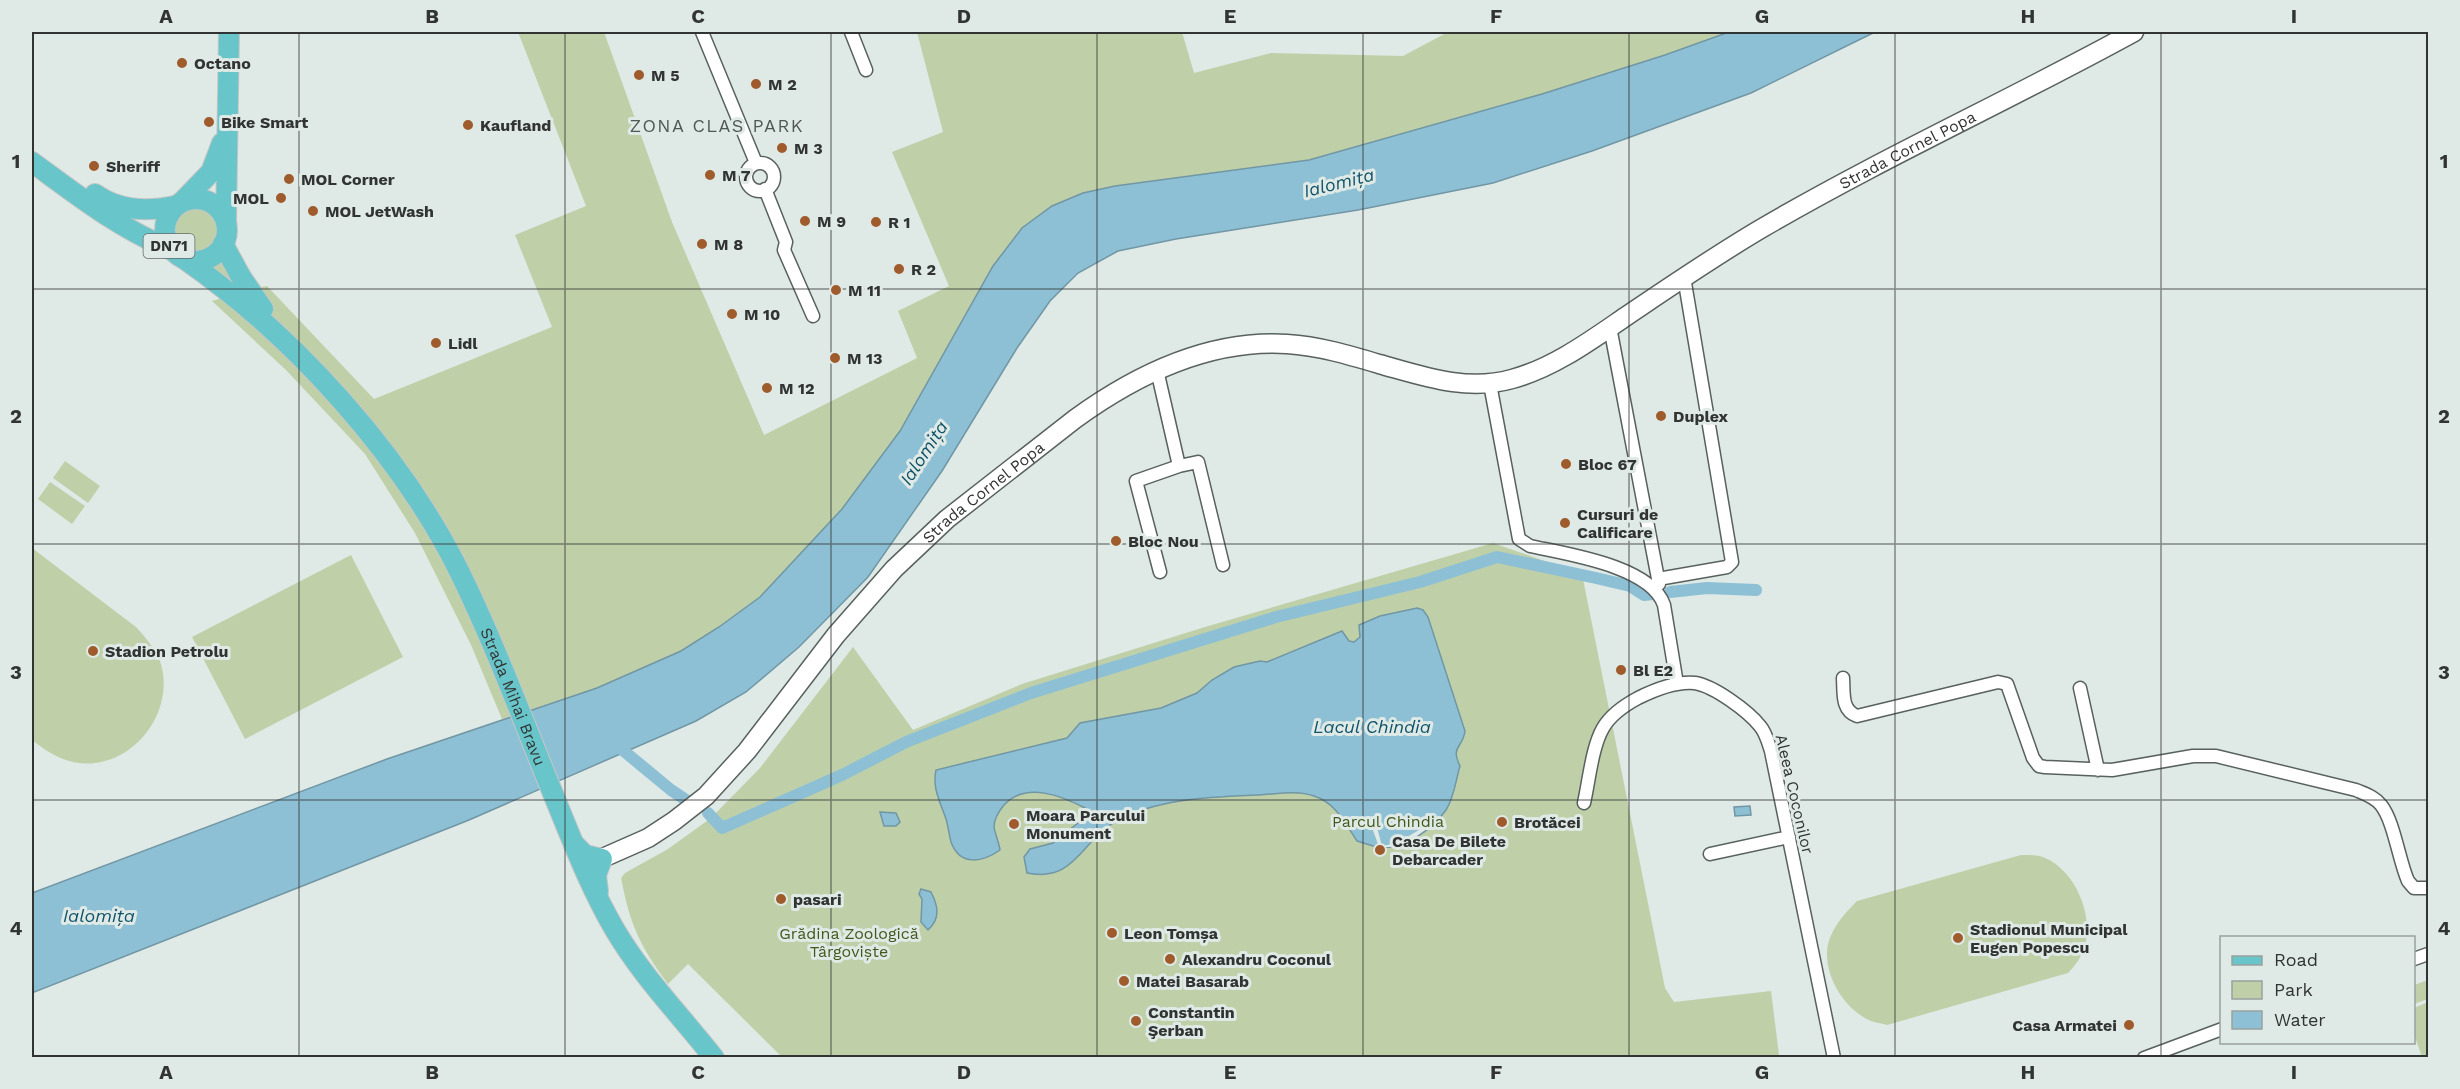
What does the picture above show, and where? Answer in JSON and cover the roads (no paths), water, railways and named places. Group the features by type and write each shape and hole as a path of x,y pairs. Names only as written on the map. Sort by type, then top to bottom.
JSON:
{"main road":[{"path":"223,244 227,231 226,129 229,32"},
{"name":"Strada Cornel Popa","path":"584,867 661,830 695,806 723,779 836,635 920,543 947,519 1075,419 1119,389 1188,358 1255,344 1289,344 1331,351 1453,383 1490,384 1514,379 1565,356 1684,277 1796,209 2134,32"},
{"path":"179,204 211,172 220,152 226,129"},
{"name":"DN71","path":"32,149 96,195 114,205 152,209 179,204 191,199 209,201 216,206 226,222"},
{"name":"Strada Mihai Bravu","path":"32,162 86,202 140,235 178,254 237,298 291,347"},
{"name":"DN71","path":"179,204 165,223 167,242 178,254 192,261 210,257 223,244"},
{"name":"Strada Mihai Bravu","path":"223,244 249,290 291,347 361,425 412,493 461,575 499,661 573,843 602,905 633,956 714,1058"},
{"path":"573,843 585,855 602,859 596,875 602,905"}],"street":[{"path":"702,32 756,163"},
{"path":"851,32 866,70"},
{"path":"756,163 765,164 772,170 774,180 765,189 753,189 747,182 748,169 756,163"},
{"path":"765,189 786,242 784,250 813,316"},
{"path":"1658,579 1727,567 1732,562 1684,277"},
{"path":"1610,327 1677,684"},
{"path":"1157,370 1179,466"},
{"path":"1490,384 1519,539 1530,546 1619,569 1639,578 1662,597"},
{"path":"1160,572 1136,481 1198,462 1222,565"},
{"path":"1843,678 1845,705 1850,714 1857,716 1998,682 2007,684 2035,762 2045,767 2098,770 2193,756 2216,756 2356,790 2371,796 2381,804 2387,815 2408,881 2414,888 2428,888"},
{"name":"Aleea Coconilor","path":"1584,803 1598,738 1604,727 1627,704 1645,694 1677,684 1696,683 1715,691 1760,726 1771,751 1834,1058"},
{"path":"2080,688 2098,770"},
{"path":"1710,854 1789,837"},
{"path":"2146,1057 2220,1030"}],"water":[{"name":"Ialomița","path":"1729,32 1875,32 1751,93 1592,151 1493,183 1358,210 1176,239 1118,251 1078,273 1050,301 1017,348 942,471 868,577 799,647 746,692 696,721 469,820 32,993 32,893 387,759 597,688 681,651 760,597 842,509 900,431 993,266 1022,228 1052,206 1083,193 1115,186 1309,160 1542,94"},
{"name":"Lacul Chindia","path":"1417,608 1423,610 1428,617 1465,731 1456,754 1460,766 1449,805 1433,824 1417,837 1388,847 1376,847 1357,841 1328,803 1307,794 1204,798 1167,803 1133,813 1104,829 1067,866 1056,872 1027,873 1024,857 1030,849 1053,843 1089,814 1087,809 1067,800 1033,792 1013,798 999,812 994,827 1000,850 986,857 972,860 966,859 955,850 937,794 936,770 1067,738 1080,723 1161,708 1197,693 1212,680 1234,667 1260,661 1267,662 1342,631 1349,641 1354,642 1360,637 1359,625 1380,616"},
{"path":"1750,806 1751,815 1735,816 1734,807"},
{"path":"880,812 896,813 900,822 896,826 884,826"},
{"path":"921,889 931,892 937,907 937,916 928,930 921,922 922,899 919,894"}],"waterway":[{"path":"708,813 722,828 842,775 906,742 1031,693 1276,617 1420,582 1497,557 1630,586 1644,595 1652,594"},
{"path":"1670,592 1707,588 1756,590"},
{"path":"613,742 689,802"}],"place":[{"name":"Octano","path":"182,63"},
{"name":"M 5","path":"639,75"},
{"name":"M 2","path":"756,84"},
{"name":"Bike Smart","path":"209,122"},
{"name":"Kaufland","path":"468,125"},
{"name":"M 3","path":"782,148"},
{"name":"Sheriff","path":"94,166"},
{"name":"M 7","path":"710,175"},
{"name":"MOL Corner","path":"289,179"},
{"name":"MOL","path":"281,198"},
{"name":"MOL JetWash","path":"313,211"},
{"name":"M 9","path":"805,221"},
{"name":"R 1","path":"876,222"},
{"name":"M 8","path":"702,244"},
{"name":"R 2","path":"899,269"},
{"name":"M 11","path":"836,290"},
{"name":"M 10","path":"732,314"},
{"name":"Lidl","path":"436,343"},
{"name":"M 13","path":"835,358"},
{"name":"M 12","path":"767,388"},
{"name":"Duplex","path":"1661,416"},
{"name":"Bloc 67","path":"1566,464"},
{"name":"Cursuri de Calificare","path":"1565,523"},
{"name":"Bloc Nou","path":"1116,541"},
{"name":"Stadion Petrolu","path":"93,651"},
{"name":"Bl E2","path":"1621,670"},
{"name":"Brotăcei","path":"1502,822"},
{"name":"Moara Parcului Monument","path":"1014,824"},
{"name":"Casa De Bilete Debarcader","path":"1380,850"},
{"name":"pasari","path":"781,899"},
{"name":"Leon Tomșa","path":"1112,933"},
{"name":"Stadionul Municipal Eugen Popescu","path":"1958,938"},
{"name":"Alexandru Coconul","path":"1170,959"},
{"name":"Matei Basarab","path":"1124,981"},
{"name":"Constantin Şerban","path":"1136,1021"},
{"name":"Casa Armatei","path":"2129,1025"}],"district":[{"name":"ZONA CLAS PARK","path":"717,126"}],"park label":[{"name":"Parcul Chindia","path":"1388,821"},
{"name":"Grădina Zoologică Târgoviște","path":"849,942"}]}
